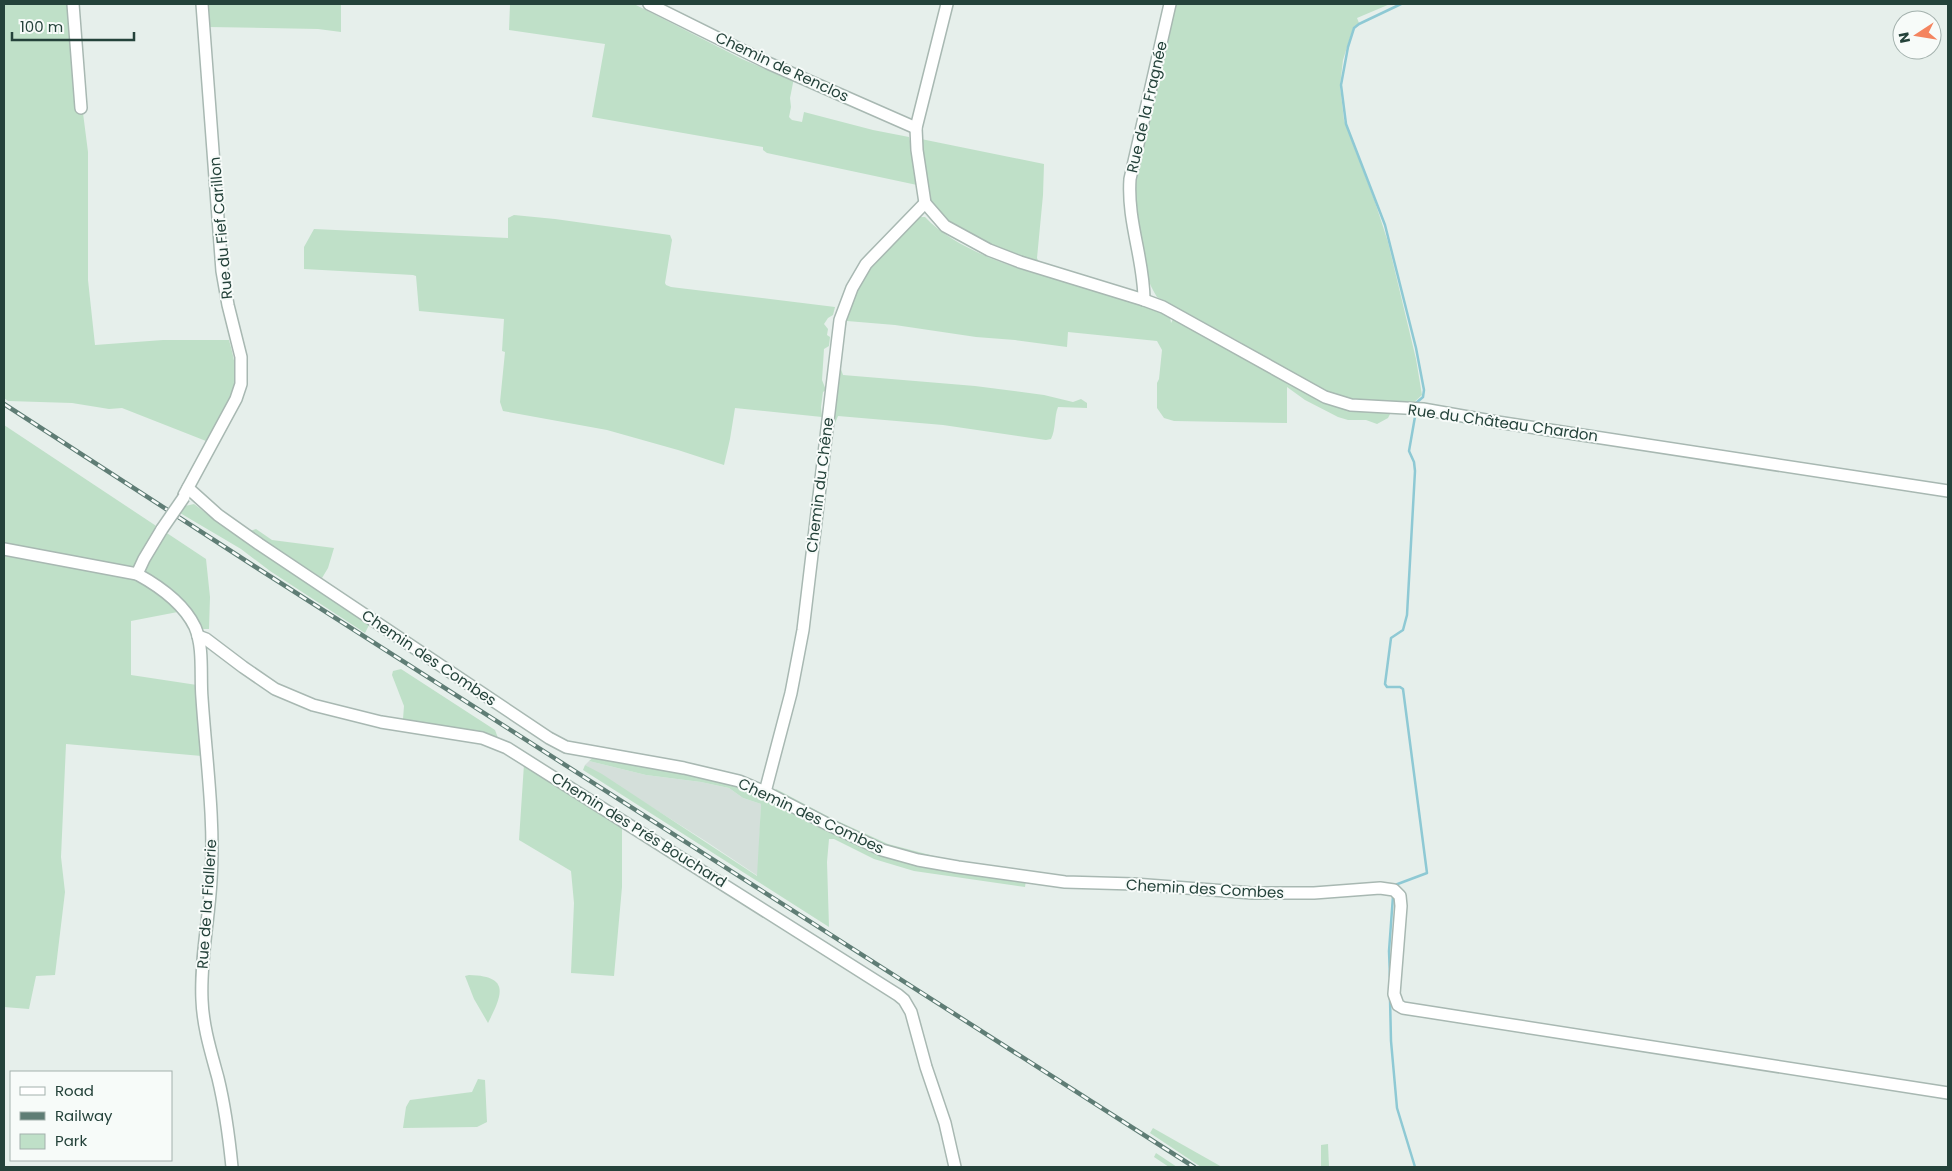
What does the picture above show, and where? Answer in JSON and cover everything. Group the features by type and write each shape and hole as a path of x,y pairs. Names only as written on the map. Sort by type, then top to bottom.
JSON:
{"street":[{"path":"73,4 81,108"},
{"name":"Rue du Fief Carillon","path":"138,574 144,559 186,493 236,399 242,376 239,347 228,305 222,271 202,4"},
{"name":"Chemin de Renclos","path":"649,4 768,63 916,128"},
{"path":"925,203 917,150 916,128 947,4"},
{"name":"Rue de la Fragnée","path":"1144,300 1143,282 1132,225 1130,179 1170,4"},
{"name":"Rue du Château Chardon","path":"925,203 945,226 989,250 1020,262 1144,300 1174,313 1336,402 1360,407 1415,408 1948,491"},
{"name":"Chemin du Chêne","path":"766,792 787,709 800,645 840,320 852,288 866,264 925,203"},
{"name":"Chemin des Combes","path":"186,493 259,544 558,743 576,749 712,774 739,781 766,792 882,850 918,860 966,869 1065,882 1134,884 1252,893 1394,890 1401,899 1394,994 1398,1005 1403,1008 1948,1093"},
{"path":"4,549 138,574"},
{"name":"Rue de la Fiallerie","path":"138,574 166,593 185,612 198,636 212,847 202,999 206,1031 223,1101 232,1167"},
{"name":"Chemin des Prés Bouchard","path":"198,636 206,639 275,689 313,705 381,722 482,738 507,748 898,994 911,1012 926,1067 945,1123 955,1167"}],"shaded area":[{"path":"589,761 646,775 701,782 729,788 743,798 761,804 758,876 585,765"}],"green space":[{"path":"4,4 70,4 79,109 83,113 88,152 88,280 95,345 163,340 229,340 236,374 233,392 206,441 122,408 109,409 72,403 8,401 4,398"},
{"path":"208,4 341,4 341,32 318,29 209,27"},
{"path":"510,4 634,4 742,59 788,79 789,77 794,78 789,117 792,120 802,122 804,112 873,130 909,137 917,185 767,153 763,150 763,147 592,117 605,44 509,30"},
{"path":"1176,4 1390,4 1357,18 1359,23 1353,28 1343,60 1340,86 1344,120 1388,242 1416,359 1422,395 1410,406 1333,397 1242,347 1242,343 1157,297 1150,284 1141,256 1133,181 1136,178 1136,169"},
{"path":"921,139 1044,164 1037,258 1040,265 980,242 952,225 940,214 932,203 927,190"},
{"path":"514,215 670,235 672,240 665,283 671,287 835,307 833,315 824,324 828,329 827,335 830,337 829,346 824,349 822,380 826,390 823,392 822,417 735,408 724,465 607,430 503,411 500,402 505,352 502,351 504,319 419,311 416,276 413,275 304,269 304,247 314,229 508,238 508,218"},
{"path":"915,217 925,217 939,230 956,241 994,260 1035,274 1075,283 1150,307 1170,316 1171,323 1174,317 1299,387 1392,410 1388,418 1377,424 1366,420 1348,420 1305,400 1287,387 1287,423 1174,421 1164,418 1157,408 1157,383 1162,350 1157,341 1068,332 1067,347 976,337 895,325 847,321 841,352 840,366 843,375 975,386 1044,395 1073,402 1081,399 1087,403 1087,408 1058,407 1053,435 1051,439 1046,440 943,425 838,416 833,428 845,313 866,271"},
{"path":"4,425 206,559 210,597 209,629 202,629 188,610 131,621 131,675 197,685 211,741 213,757 66,744 61,857 65,892 55,975 36,976 29,1009 4,1007"},
{"path":"194,504 223,526 248,540 370,623 365,633 270,571 241,549 180,513 185,506"},
{"path":"256,529 272,540 334,548 328,568 322,578 250,531"},
{"path":"401,669 495,730 498,738 486,733 406,723 403,719 404,706 392,675 393,671"},
{"path":"595,756 732,782 771,799 776,789 831,818 888,844 1026,880 1025,887 914,871 874,859 834,839 829,839 827,862 829,927 583,770 585,765 602,774 757,876 761,804 743,798 729,788 701,782 646,775 589,761"},
{"path":"524,764 622,825 622,887 614,976 571,973 574,903 571,871 519,840"},
{"path":"465,976 492,979 500,989 497,1004 488,1023 474,999"},
{"path":"478,1079 485,1080 487,1122 477,1127 403,1128 406,1107 410,1100 472,1092"},
{"path":"1153,1128 1222,1167 1201,1167 1150,1133"},
{"path":"1328,1144 1329,1167 1321,1167 1321,1145"},
{"path":"1156,1153 1177,1167 1169,1167 1154,1157"}],"waterway":[{"path":"1401,4 1354,28 1348,47 1341,85 1346,124 1385,225 1416,348 1424,390 1423,397 1416,403 1416,406"},
{"path":"1395,885 1427,873 1403,689 1400,687 1387,687 1385,684 1391,638 1403,630 1407,615 1415,471 1414,462 1409,451 1416,411"},
{"path":"1390,977 1389,951 1393,896"},
{"path":"1390,998 1391,1041 1397,1108 1415,1167"}],"railway":[{"path":"4,404 1194,1167"}]}
